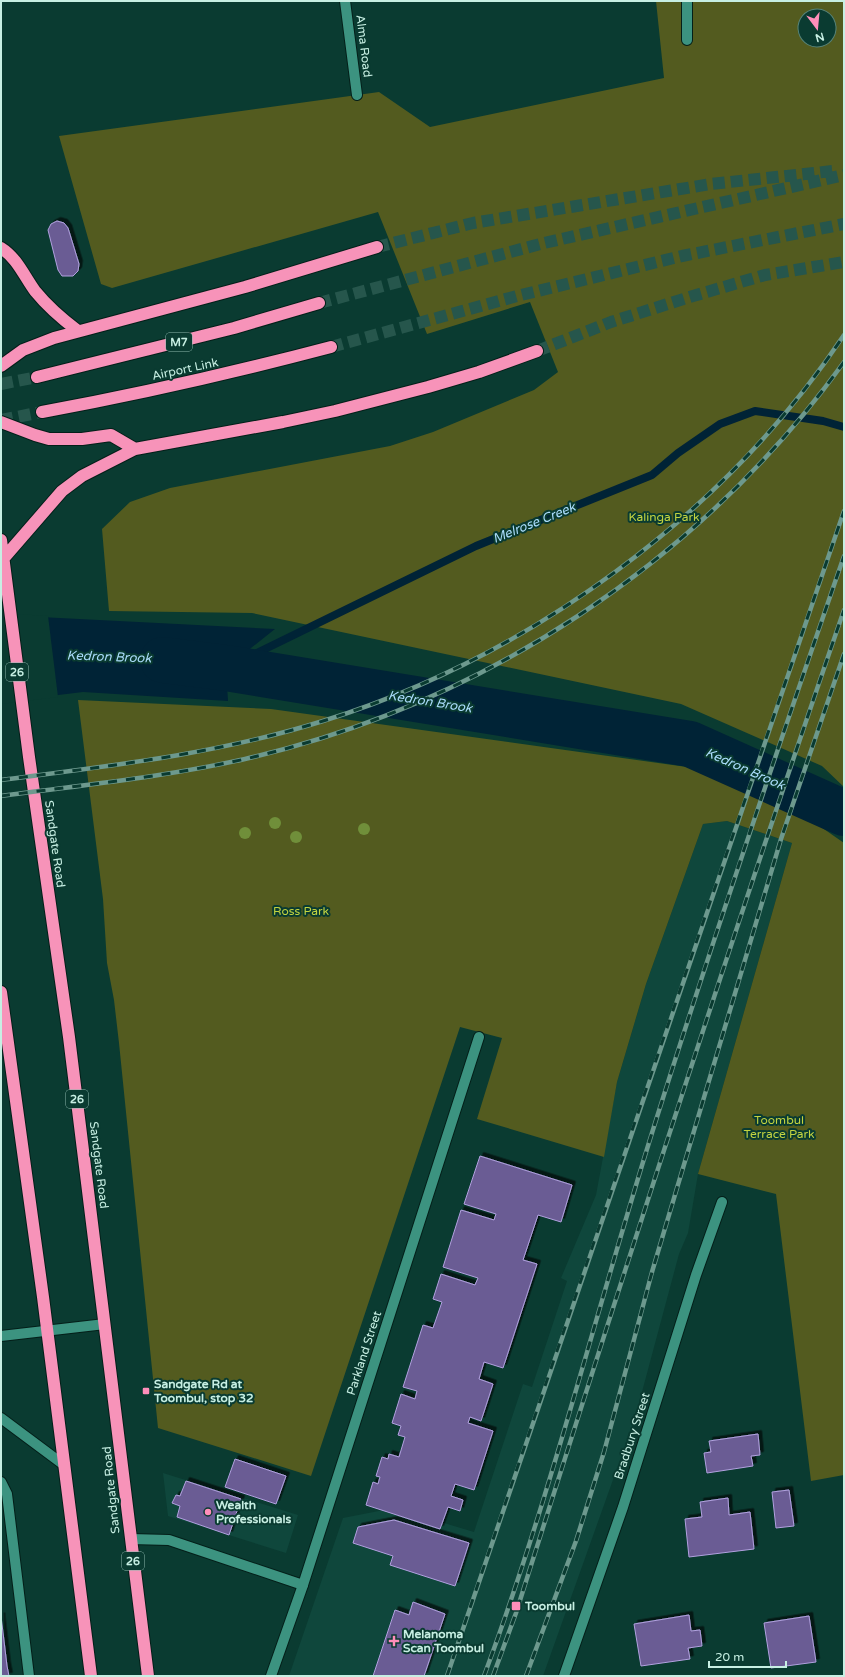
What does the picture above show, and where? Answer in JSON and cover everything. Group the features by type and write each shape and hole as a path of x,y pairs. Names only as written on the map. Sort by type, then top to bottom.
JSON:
{"highway":[{"path":"1,366 23,350 54,338 245,287 377,247"},
{"path":"1,248 10,253 49,308 78,331"},
{"name":"M7","path":"38,377 234,328 319,303"},
{"name":"Airport Link","path":"42,412 126,396 240,371 331,347"},
{"path":"3,559 62,491 82,476 135,449 335,411 442,382 537,351"},
{"path":"1,422 48,439 82,439 111,435 135,449"},
{"name":"Sandgate Road","path":"1,540 29,757 69,1037 148,1676"},
{"path":"1,992 47,1329 91,1676"}],"street":[{"name":"Alma Road","path":"345,1 357,95"},
{"path":"686,40 688,1"},
{"name":"Parkland Street","path":"271,1676 303,1585 479,1037"},
{"name":"Bradbury Street","path":"564,1676 623,1507 696,1275 722,1202"},
{"path":"1,1336 47,1329 105,1324"},
{"path":"1,1418 64,1465"},
{"path":"1,1482 7,1494 29,1676"},
{"path":"130,1539 169,1540 303,1585"}],"shaded area":[{"path":"727,821 792,843 698,1174 688,1233 679,1254 635,1418 543,1676 289,1676 343,1518 394,1508 474,1532 523,1384 532,1387 567,1281 561,1278 596,1195 617,1082 646,984 703,824"},
{"path":"163,1473 298,1515 286,1553 168,1516"}],"green space":[{"name":"Kalinga Park","path":"656,1 844,1 844,787 822,766 681,704 252,613 109,611 102,529 130,502 170,488 390,446 433,432 534,390 558,372 530,302 427,334 378,212 112,288 101,284 59,136 379,92 430,127 664,78"},
{"name":"Ross Park","path":"78,700 271,709 687,767 811,820 844,843 844,1475 811,1481 776,1194 698,1174 792,843 727,821 703,824 646,984 617,1082 604,1157 477,1119 502,1038 460,1027 311,1476 158,1428 119,1043 114,1000 107,963 103,899"}],"water":[{"path":"1,615 275,629 226,668 228,701 83,692 1,702"}],"pier":[{"path":"1,613 48,616 58,697 1,704"}],"building":[{"path":"57,221 64,223 68,228 79,264 78,271 73,276 62,276 58,270 48,230 51,224"},
{"path":"480,1156 572,1185 561,1222 538,1215 523,1260 537,1264 503,1368 484,1362 479,1379 493,1384 481,1421 470,1417 468,1423 493,1431 474,1490 455,1484 451,1496 463,1500 460,1511 448,1507 440,1529 366,1505 373,1482 378,1484 380,1477 376,1476 382,1457 388,1459 389,1454 399,1457 405,1437 398,1435 401,1426 392,1423 401,1394 415,1399 417,1391 403,1387 423,1325 433,1328 442,1302 433,1299 441,1274 475,1285 478,1278 443,1267 461,1210 494,1220 496,1214 464,1204"},
{"path":"758,1434 760,1455 751,1456 753,1466 707,1473 704,1453 711,1452 709,1441"},
{"path":"235,1459 286,1476 276,1504 225,1487"},
{"name":"Wealth Professionals","path":"186,1481 241,1499 229,1535 177,1517 180,1506 172,1503 176,1495 180,1496"},
{"path":"789,1490 794,1526 776,1528 772,1492"},
{"path":"728,1498 729,1515 750,1512 754,1549 689,1557 685,1519 702,1517 700,1502"},
{"path":"394,1520 469,1543 455,1586 390,1565 393,1556 353,1543 358,1527"},
{"path":"413,1602 445,1614 424,1676 373,1676 395,1610 409,1615"},
{"path":"689,1615 691,1631 700,1630 702,1646 688,1648 690,1659 641,1666 634,1624"},
{"path":"1,1616 7,1666 9,1676 1,1676"},
{"path":"809,1616 816,1662 771,1668 764,1623"}],"waterway":[{"name":"Melrose Creek","path":"226,668 476,546 652,475 678,453 720,424 755,411 823,421 844,427"},
{"name":"Kedron Brook","path":"163,660 226,668 690,744 844,813"}],"tunnel":[{"path":"377,247 473,223 711,184 833,171"},
{"path":"319,303 544,243 844,175"},
{"path":"331,347 517,296 682,256 844,224"},
{"path":"537,351 611,322 765,275 844,262"},
{"path":"1,384 37,377"},
{"path":"1,420 42,412"}],"railway":[{"path":"1,780 163,758 244,742 323,721 400,693 474,659 547,618 616,572 681,519 741,462 796,401 844,335"},
{"path":"1,796 154,776 245,759 333,734 419,702 502,662 580,614 654,561 723,500 787,434 844,362"},
{"path":"447,1676 844,511"},
{"path":"484,1676 509,1607 553,1468 635,1187 679,1047 844,556"},
{"path":"493,1676 516,1613 636,1236 718,985 844,610"},
{"path":"526,1676 576,1541 604,1452 652,1272 781,839 844,654"}],"place":[{"name":"Sandgate Rd at Toombul, stop 32","path":"146,1391"},
{"name":"Wealth Professionals","path":"208,1512"},
{"name":"Toombul","path":"516,1606"},
{"name":"Melanoma Scan Toombul","path":"394,1641"}],"park label":[{"name":"Toombul Terrace Park","path":"779,1127"}]}
